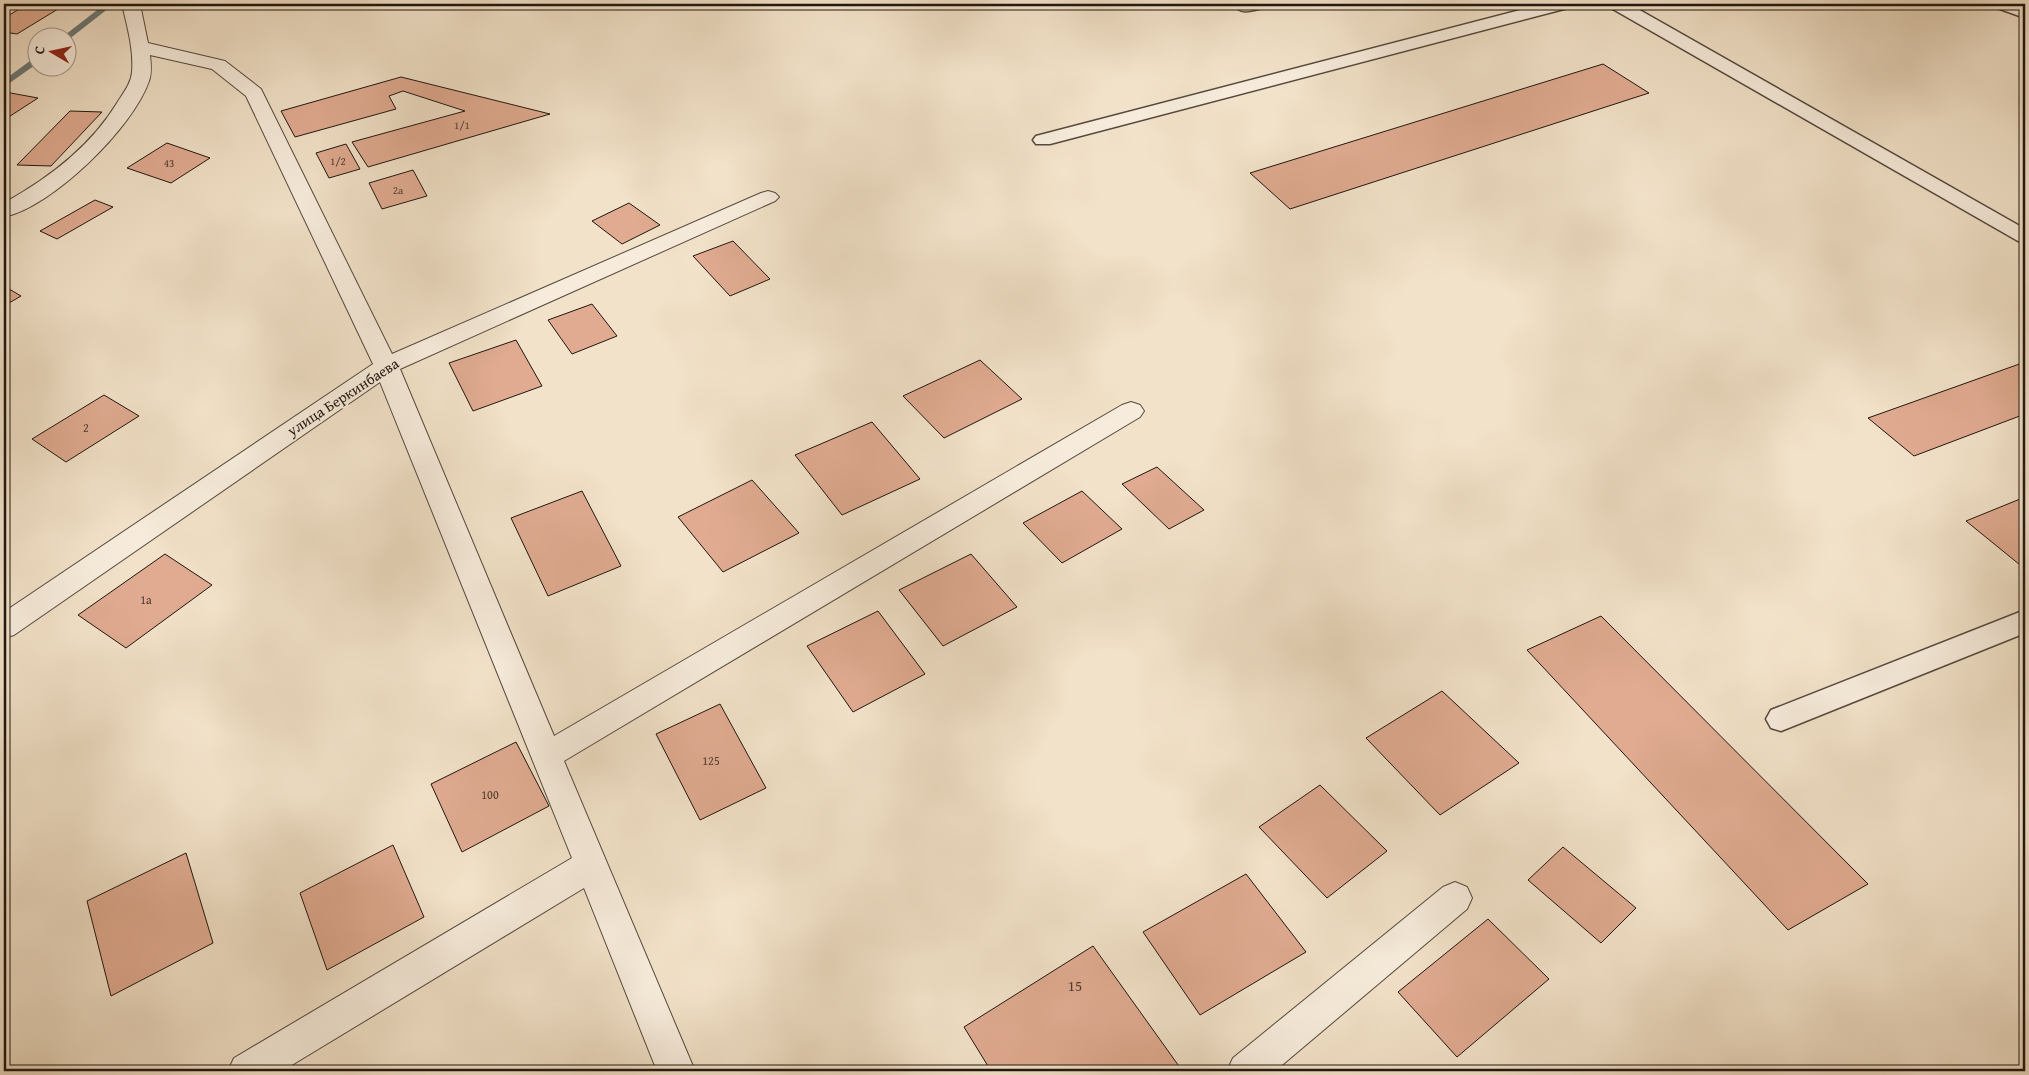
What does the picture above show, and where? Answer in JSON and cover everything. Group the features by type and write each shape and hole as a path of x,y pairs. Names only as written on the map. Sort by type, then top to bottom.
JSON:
{"street":[{"path":"4,211 34,196 76,166 122,113 141,78 140,47 131,4"},
{"path":"140,47 218,65 254,94 386,366 676,1071"},
{"name":"улица Беркинбаева","path":"4,627 386,366 768,196"},
{"path":"546,756 1131,411"},
{"path":"247,1071 591,865"},
{"path":"1246,1071 1455,898"}],"lane":[{"path":"1241,4 1245,7 1256,4"},
{"path":"1043,140 1562,4"},
{"path":"1617,4 2025,236"},
{"path":"2003,4 2025,12"},
{"path":"1782,719 2025,621"}],"building":[{"path":"28,4 58,9 17,34 4,32 4,18"},
{"path":"1603,64 1649,93 1290,209 1250,173"},
{"path":"401,77 550,114 368,167 352,142 465,111 403,91 389,96 396,109 295,137 281,111"},
{"path":"5,92 38,98 4,120"},
{"path":"70,111 102,112 51,166 17,165"},
{"path":"167,143 210,158 171,183 127,168"},
{"path":"346,144 360,169 329,178 316,153"},
{"path":"413,170 427,196 382,209 369,183"},
{"path":"95,200 113,207 57,239 40,231"},
{"path":"629,203 660,225 622,244 592,221"},
{"path":"733,241 770,279 730,296 693,256"},
{"path":"4,286 21,296 4,306"},
{"path":"592,304 617,336 572,354 548,320"},
{"path":"516,340 542,386 473,411 449,363"},
{"path":"980,360 1022,399 944,438 903,396"},
{"path":"2025,362 2025,414 1914,456 1868,418"},
{"path":"104,395 139,416 66,462 32,439"},
{"path":"872,422 920,479 842,515 795,455"},
{"path":"1157,467 1204,510 1169,529 1122,484"},
{"path":"752,480 799,533 723,572 678,517"},
{"path":"582,491 621,566 548,596 511,518"},
{"path":"1082,491 1122,529 1062,563 1023,523"},
{"path":"2025,497 2025,569 1966,521"},
{"path":"165,554 212,585 126,648 78,615"},
{"path":"971,554 1017,607 943,646 899,590"},
{"path":"878,611 925,674 853,712 807,646"},
{"path":"1601,616 1868,884 1788,930 1527,650"},
{"path":"1442,691 1519,763 1440,815 1366,738"},
{"path":"720,704 766,788 700,820 656,734"},
{"path":"516,742 549,806 462,852 431,784"},
{"path":"1320,785 1387,851 1327,898 1259,827"},
{"path":"393,845 424,917 327,970 300,893"},
{"path":"1563,847 1636,908 1601,943 1528,880"},
{"path":"186,853 213,943 111,996 87,901"},
{"path":"1246,874 1306,952 1200,1015 1143,932"},
{"path":"1488,919 1549,979 1457,1057 1398,992"},
{"path":"1093,946 1181,1069 1178,1071 991,1071 964,1027"}],"waterway":[{"path":"78,28 110,4"},
{"path":"4,84 28,66"}]}
